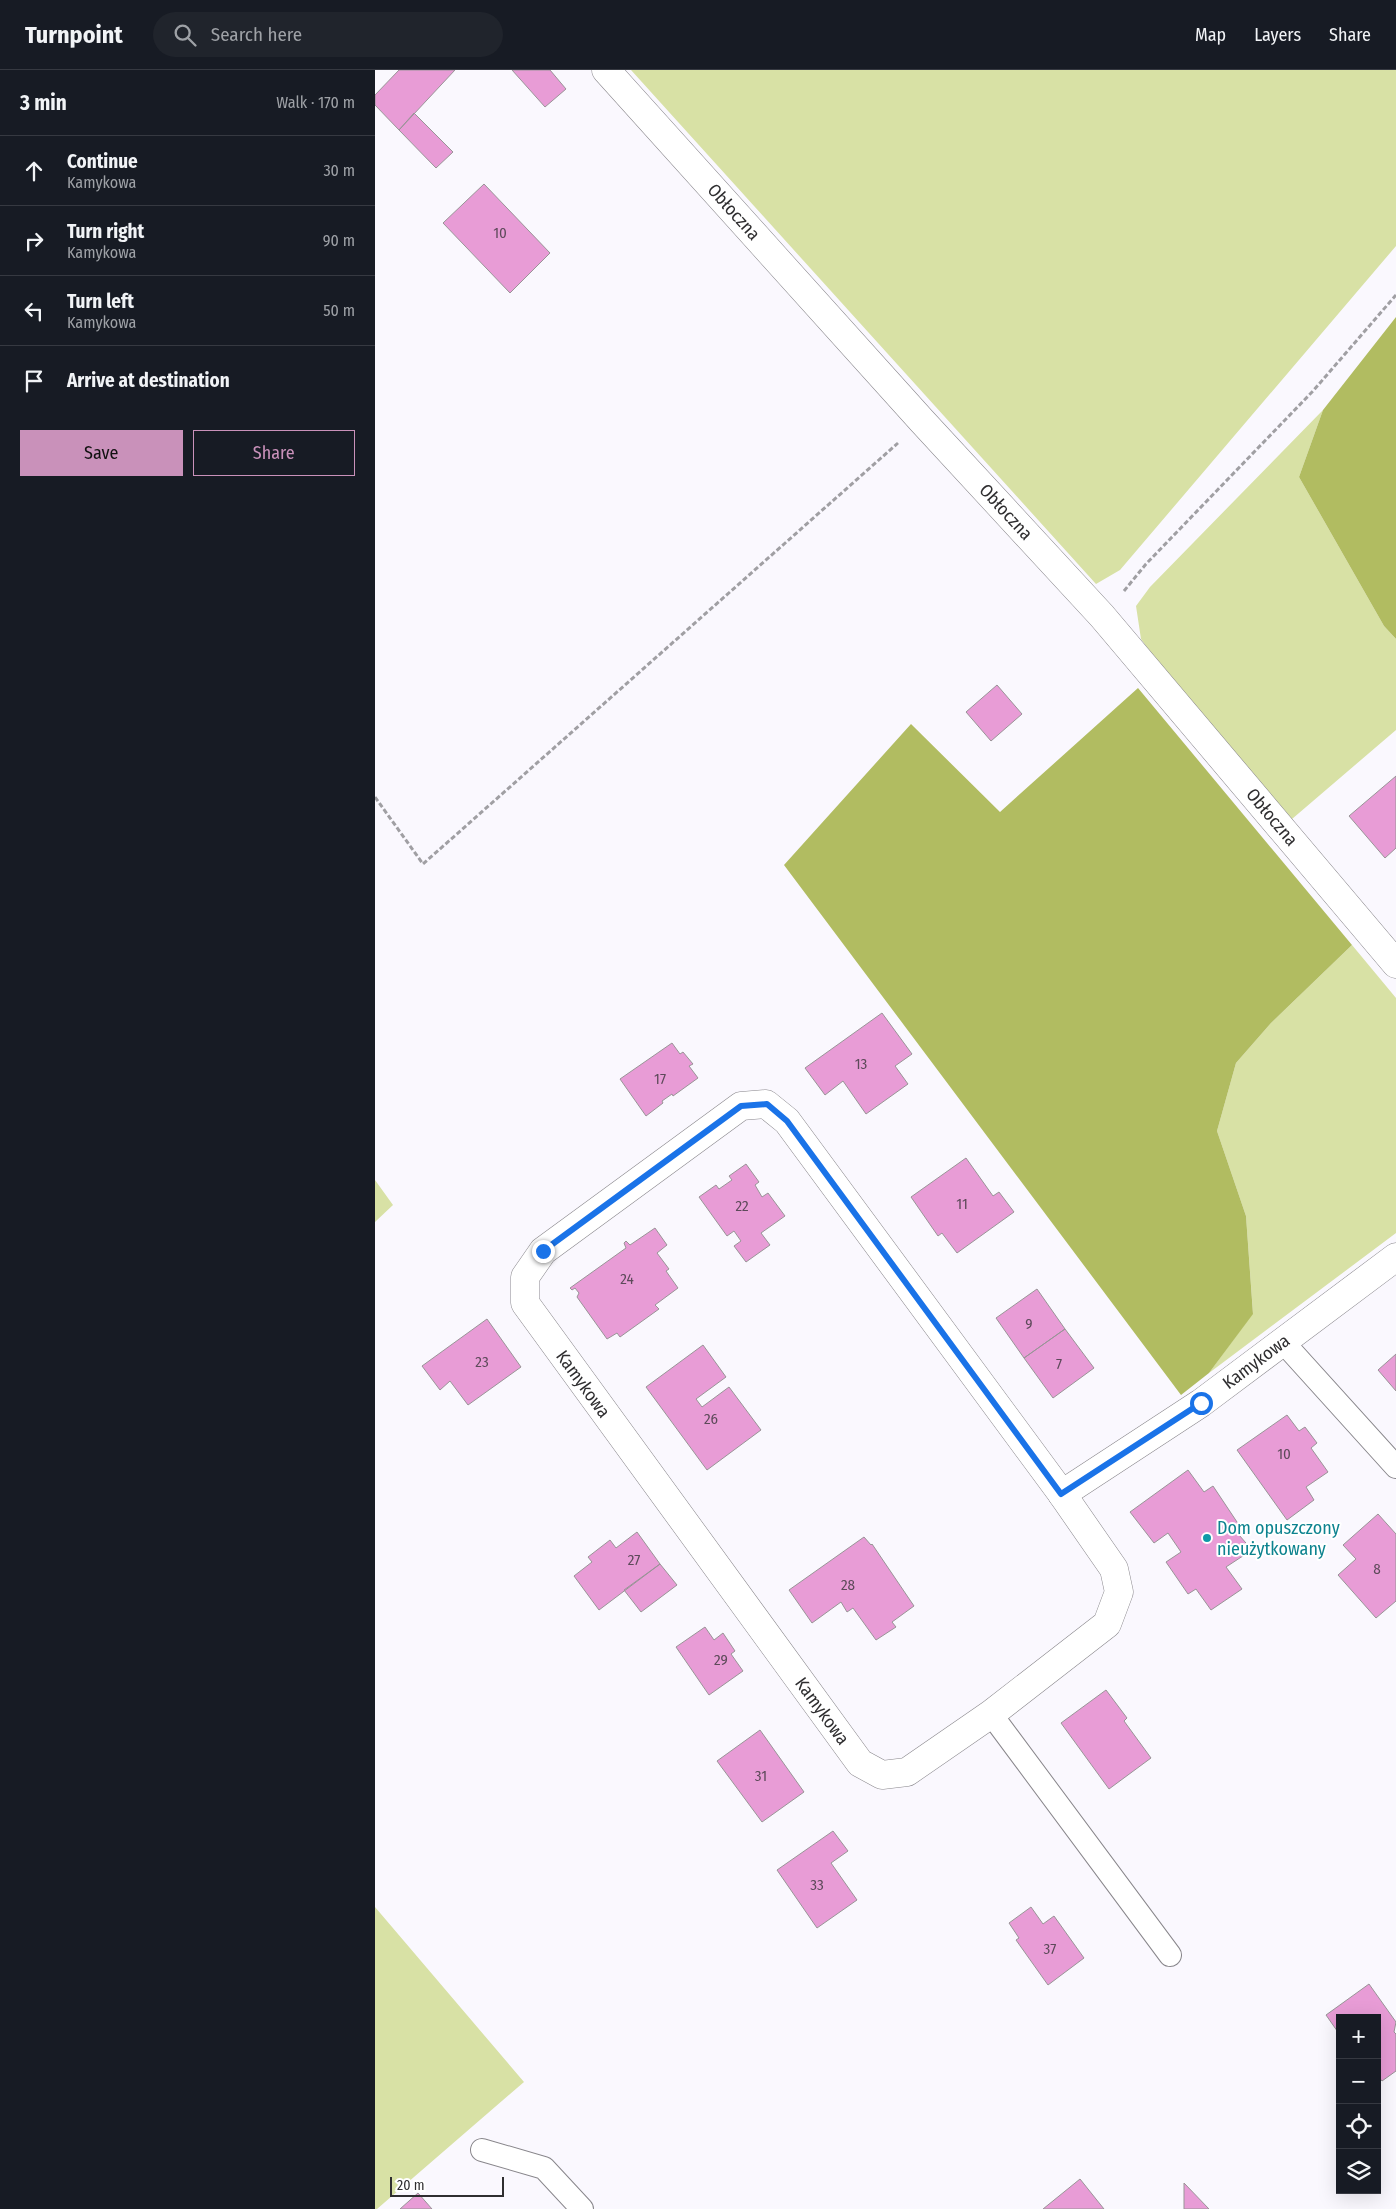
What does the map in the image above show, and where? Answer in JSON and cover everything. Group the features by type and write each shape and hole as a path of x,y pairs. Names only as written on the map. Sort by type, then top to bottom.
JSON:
{"street":[{"name":"Obłoczna","path":"606,70 922,421 1102,616 1396,964"},
{"name":"Kamykowa","path":"767,1104 787,1121 1114,1569 1119,1592 1107,1624 991,1714 907,1772 882,1775 860,1764 525,1304 525,1277 543,1251 741,1106 767,1104"},
{"name":"Kamykowa","path":"1061,1494 1201,1403 1396,1257"}],"lane":[{"path":"1283,1342 1396,1467"},
{"path":"991,1714 1170,1955"},
{"path":"482,2150 544,2168 582,2209"}],"path":[{"path":"1102,616 1146,564 1313,391 1396,295"},
{"path":"375,797 423,864 922,421"}],"green space":[{"path":"631,70 1396,70 1396,246 1120,570 1096,584"},
{"path":"1396,317 1396,639 1384,626 1299,477 1323,410"},
{"path":"1323,410 1299,477 1384,626 1396,639 1396,730 1292,819 1169,678 1141,639 1136,606 1150,587"},
{"path":"1138,688 1352,945 1271,1023 1236,1063 1217,1131 1246,1216 1253,1314 1209,1373 1181,1395 784,865 911,724 1000,812"},
{"path":"1352,945 1396,998 1396,1233 1209,1373 1253,1313 1246,1216 1217,1131 1236,1063 1271,1023"},
{"path":"375,1180 393,1205 375,1222"},
{"path":"375,1907 524,2082 377,2209 375,2209"}],"building":[{"path":"399,70 455,70 399,130 375,105 375,95"},
{"path":"512,70 550,70 566,89 545,107"},
{"path":"414,113 453,152 436,168 399,130"},
{"path":"484,184 550,253 510,293 443,223"},
{"path":"997,685 1022,714 991,741 966,712"},
{"path":"1396,776 1396,848 1385,858 1349,816"},
{"path":"882,1013 912,1054 895,1066 908,1084 866,1114 843,1081 825,1095 805,1068"},
{"path":"672,1043 680,1054 683,1052 693,1064 689,1066 698,1078 673,1096 672,1094 662,1101 663,1103 646,1116 620,1079"},
{"path":"966,1158 993,1196 999,1192 1014,1212 957,1253 942,1233 938,1236 911,1197"},
{"path":"746,1164 759,1182 755,1185 762,1197 768,1193 785,1216 761,1233 770,1245 746,1262 734,1246 741,1241 734,1231 727,1236 699,1197 716,1185 719,1189 732,1180 729,1176"},
{"path":"655,1228 667,1245 657,1253 669,1269 666,1271 678,1288 655,1305 659,1309 620,1337 617,1333 607,1339 577,1297 579,1293 575,1288 572,1290 570,1288 626,1248 624,1243 626,1241 630,1245"},
{"path":"1037,1289 1065,1329 1024,1358 996,1318"},
{"path":"487,1319 521,1367 468,1405 450,1381 440,1390 422,1366"},
{"path":"1065,1329 1094,1368 1053,1398 1024,1358"},
{"path":"703,1345 726,1377 696,1399 702,1407 729,1387 761,1430 707,1470 646,1387"},
{"path":"1396,1354 1396,1391 1378,1370"},
{"path":"1287,1415 1299,1431 1305,1427 1317,1443 1311,1448 1328,1472 1306,1487 1314,1500 1287,1520 1237,1450"},
{"name":"Dom opuszczony nieużytkowany","path":"1188,1470 1204,1492 1213,1486 1239,1525 1233,1528 1252,1550 1226,1567 1242,1589 1211,1610 1196,1589 1188,1594 1166,1562 1181,1552 1168,1533 1154,1543 1130,1512"},
{"path":"1378,1514 1396,1534 1396,1601 1376,1618 1338,1575 1356,1559 1343,1545"},
{"path":"637,1532 660,1564 599,1610 574,1576 592,1562 588,1557 610,1540 616,1548"},
{"path":"864,1537 872,1544 914,1606 892,1622 896,1627 876,1640 853,1608 847,1612 841,1602 812,1623 789,1590"},
{"path":"660,1564 677,1585 641,1612 624,1590"},
{"path":"705,1627 714,1640 723,1633 735,1651 731,1654 743,1671 709,1695 676,1647"},
{"path":"1106,1690 1127,1718 1124,1721 1151,1758 1109,1789 1061,1723"},
{"path":"760,1730 804,1792 762,1822 717,1761"},
{"path":"833,1831 848,1851 831,1863 857,1900 817,1928 777,1870"},
{"path":"1031,1907 1043,1924 1054,1916 1084,1958 1048,1985 1016,1940 1019,1938 1009,1923"},
{"path":"1369,1984 1396,2022 1394,2032 1396,2034 1396,2071 1382,2081 1381,2080 1381,2014 1336,2014 1336,2029 1326,2015"},
{"path":"1080,2179 1104,2209 1043,2209"},
{"path":"1184,2183 1209,2209 1184,2209"},
{"path":"418,2193 432,2209 400,2209"}],"place":[{"name":"Dom opuszczony nieużytkowany","path":"1207,1538"}],"route":[{"path":"543,1251 741,1106 767,1104 787,1121 1061,1494 1201,1403"}]}
